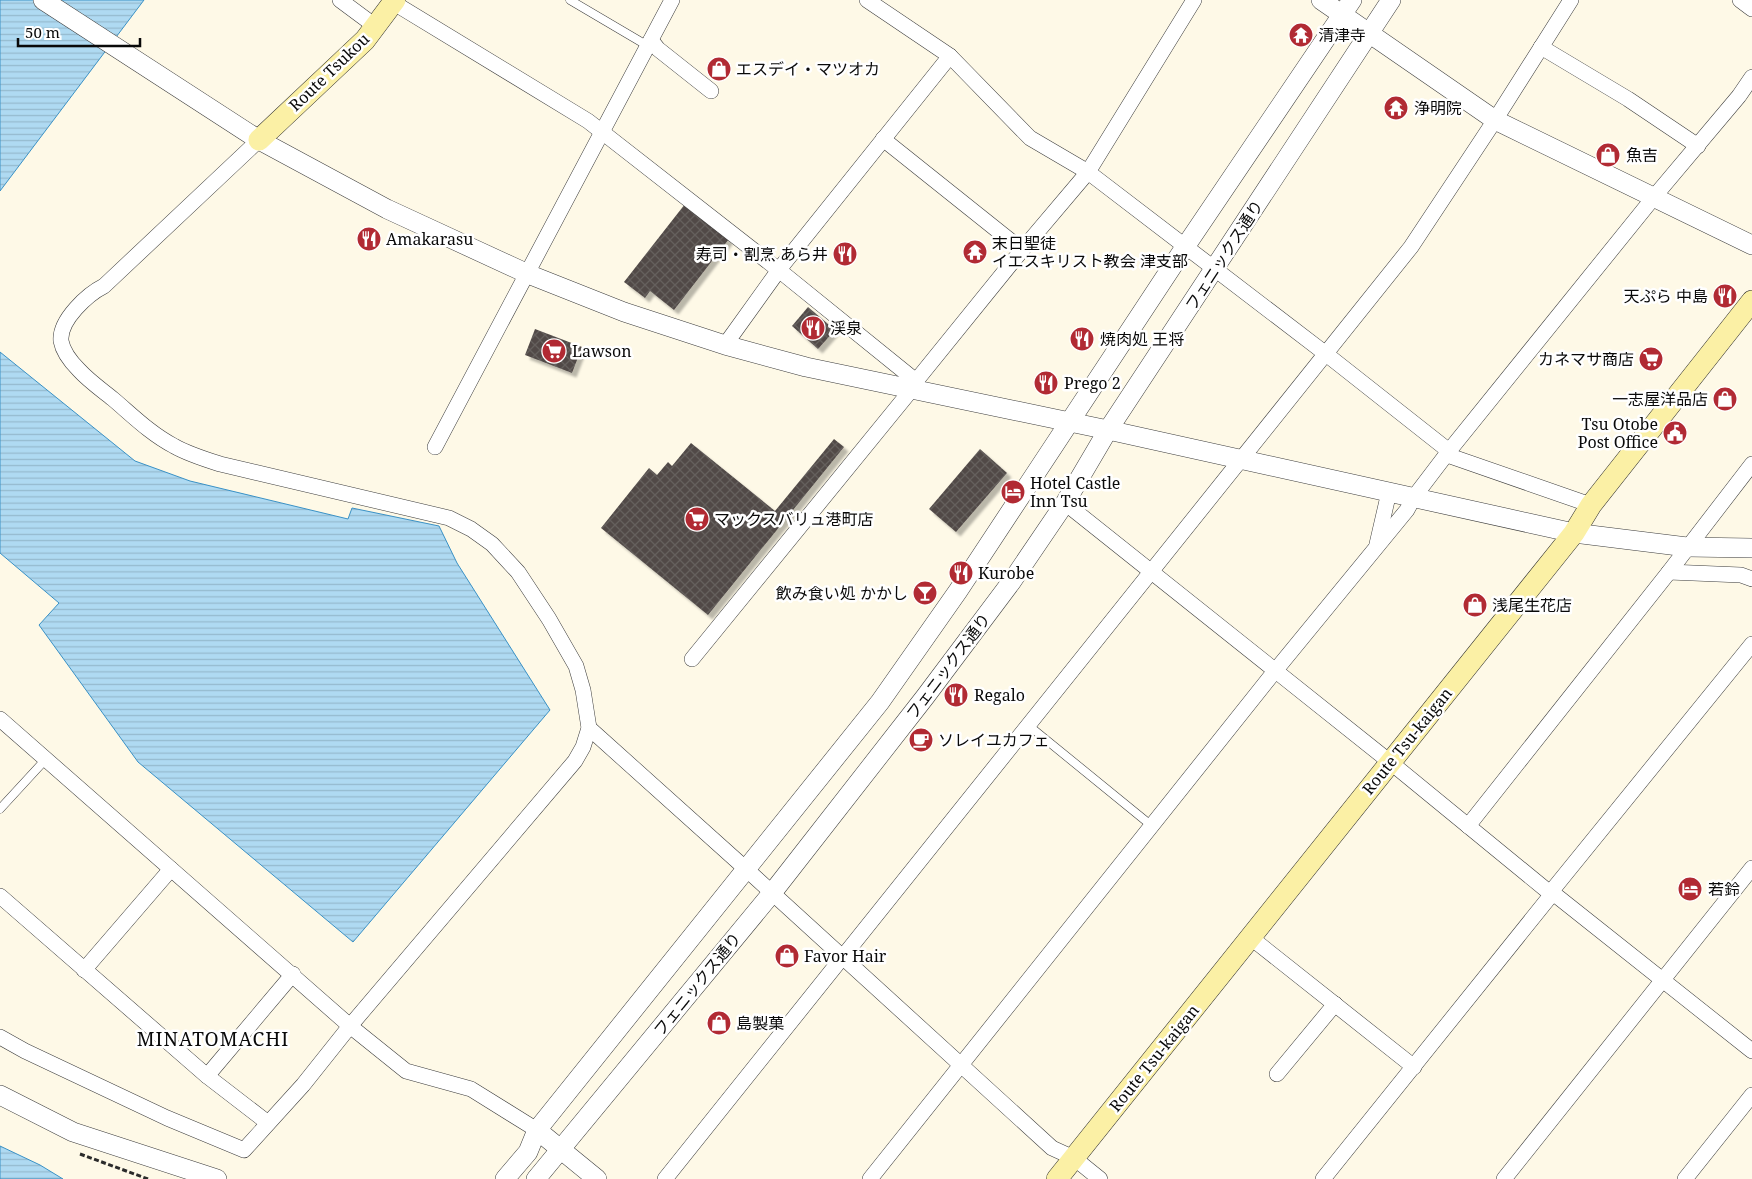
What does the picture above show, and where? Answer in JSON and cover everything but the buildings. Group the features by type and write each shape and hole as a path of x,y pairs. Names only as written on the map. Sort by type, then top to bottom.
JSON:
{"main road":[{"name":"Route Tsukou","path":"259,140 364,40 394,1"},
{"name":"Route Tsu-kaigan","path":"1057,1179 1574,533 1591,504 1752,301"}],"street":[{"path":"43,0 259,140 386,209 528,274 624,312 725,345 806,367 914,385 1069,422 1574,533 1687,547 1752,548"},
{"path":"340,0 375,26"},
{"path":"436,447 672,0"},
{"path":"867,0 950,56 1030,138 1088,172 1326,354 1448,453 1591,504"},
{"path":"692,659 1022,250 1088,172 1194,0"},
{"path":"1321,0 1347,7 1369,33 1495,120 1752,245"},
{"name":"フェニックス通り","path":"536,1179 772,893 937,682 1012,581 1066,503 1108,430 1391,0"},
{"path":"665,1179 1411,247 1571,0"},
{"path":"1740,0 1752,9"},
{"path":"394,1 603,132 780,271 914,385"},
{"name":"フェニックス通り","path":"505,1179 528,1152 537,1130 880,702 958,591 1185,247 1347,7"},
{"path":"650,43 711,91"},
{"path":"1541,47 1628,99 1698,146"},
{"path":"725,345 780,271 781,267 950,56"},
{"path":"870,1179 1275,671 1408,510 1414,497 1448,453 1752,77"},
{"path":"884,139 1022,250"},
{"path":"0,1037 25,1051 167,1118 244,1150 303,1085 350,1026 575,761 589,728 583,690 576,666 549,619 518,572 492,544 471,529 449,518 220,464 174,446 155,434 87,378 67,355 62,343 61,334 74,312 94,291 104,286 259,140"},
{"path":"1468,826 1752,464"},
{"path":"1375,549 1389,492"},
{"path":"1066,503 1390,762 1551,894 1558,897 1752,1051"},
{"path":"1669,572 1741,575 1752,578"},
{"path":"1323,1179 1752,644"},
{"path":"0,719 293,974 350,1026 406,1071 471,1089 537,1130 597,1179"},
{"path":"589,728 961,1063 1052,1148 1074,1158 1100,1179"},
{"path":"1504,1179 1752,868"},
{"path":"84,970 171,869"},
{"path":"0,896 207,1076 268,1123"},
{"path":"1250,937 1414,1067"},
{"path":"207,1076 293,974"},
{"path":"1277,1074 1335,1004"},
{"path":"0,1095 73,1132 217,1179"},
{"path":"1685,1179 1752,1095"}],"lane":[{"path":"575,1 650,43"},
{"path":"1028,725 1152,826"},
{"path":"0,809 46,759"}],"water":[{"path":"0,0 144,0 0,191"},
{"path":"0,352 135,461 190,481 348,519 352,508 439,526 457,563 550,710 353,942 138,762 39,625 59,603 0,553"},
{"path":"0,1146 40,1165 63,1179 0,1179"}],"place":[{"name":"清津寺","path":"1301,35"},
{"name":"エスデイ・マツオカ","path":"719,69"},
{"name":"浄明院","path":"1396,108"},
{"name":"魚吉","path":"1608,155"},
{"name":"Amakarasu","path":"369,239"},
{"name":"末日聖徒 イエスキリスト教会 津支部","path":"975,252"},
{"name":"寿司・割烹 あら井","path":"845,254"},
{"name":"天ぷら 中島","path":"1725,296"},
{"name":"渓泉","path":"813,328"},
{"name":"焼肉処 王将","path":"1082,339"},
{"name":"Lawson","path":"554,351"},
{"name":"カネマサ商店","path":"1651,359"},
{"name":"Prego 2","path":"1046,383"},
{"name":"一志屋洋品店","path":"1725,399"},
{"name":"Tsu Otobe Post Office","path":"1675,433"},
{"name":"Hotel Castle Inn Tsu","path":"1013,492"},
{"name":"マックスバリュ港町店","path":"697,519"},
{"name":"Kurobe","path":"961,573"},
{"name":"飲み食い処 かかし","path":"925,593"},
{"name":"浅尾生花店","path":"1475,605"},
{"name":"Regalo","path":"956,695"},
{"name":"ソレイユカフェ","path":"921,740"},
{"name":"若鈴","path":"1690,889"},
{"name":"Favor Hair","path":"787,956"},
{"name":"島製菓","path":"719,1023"}],"district":[{"name":"MINATOMACHI","path":"213,1039"}]}
